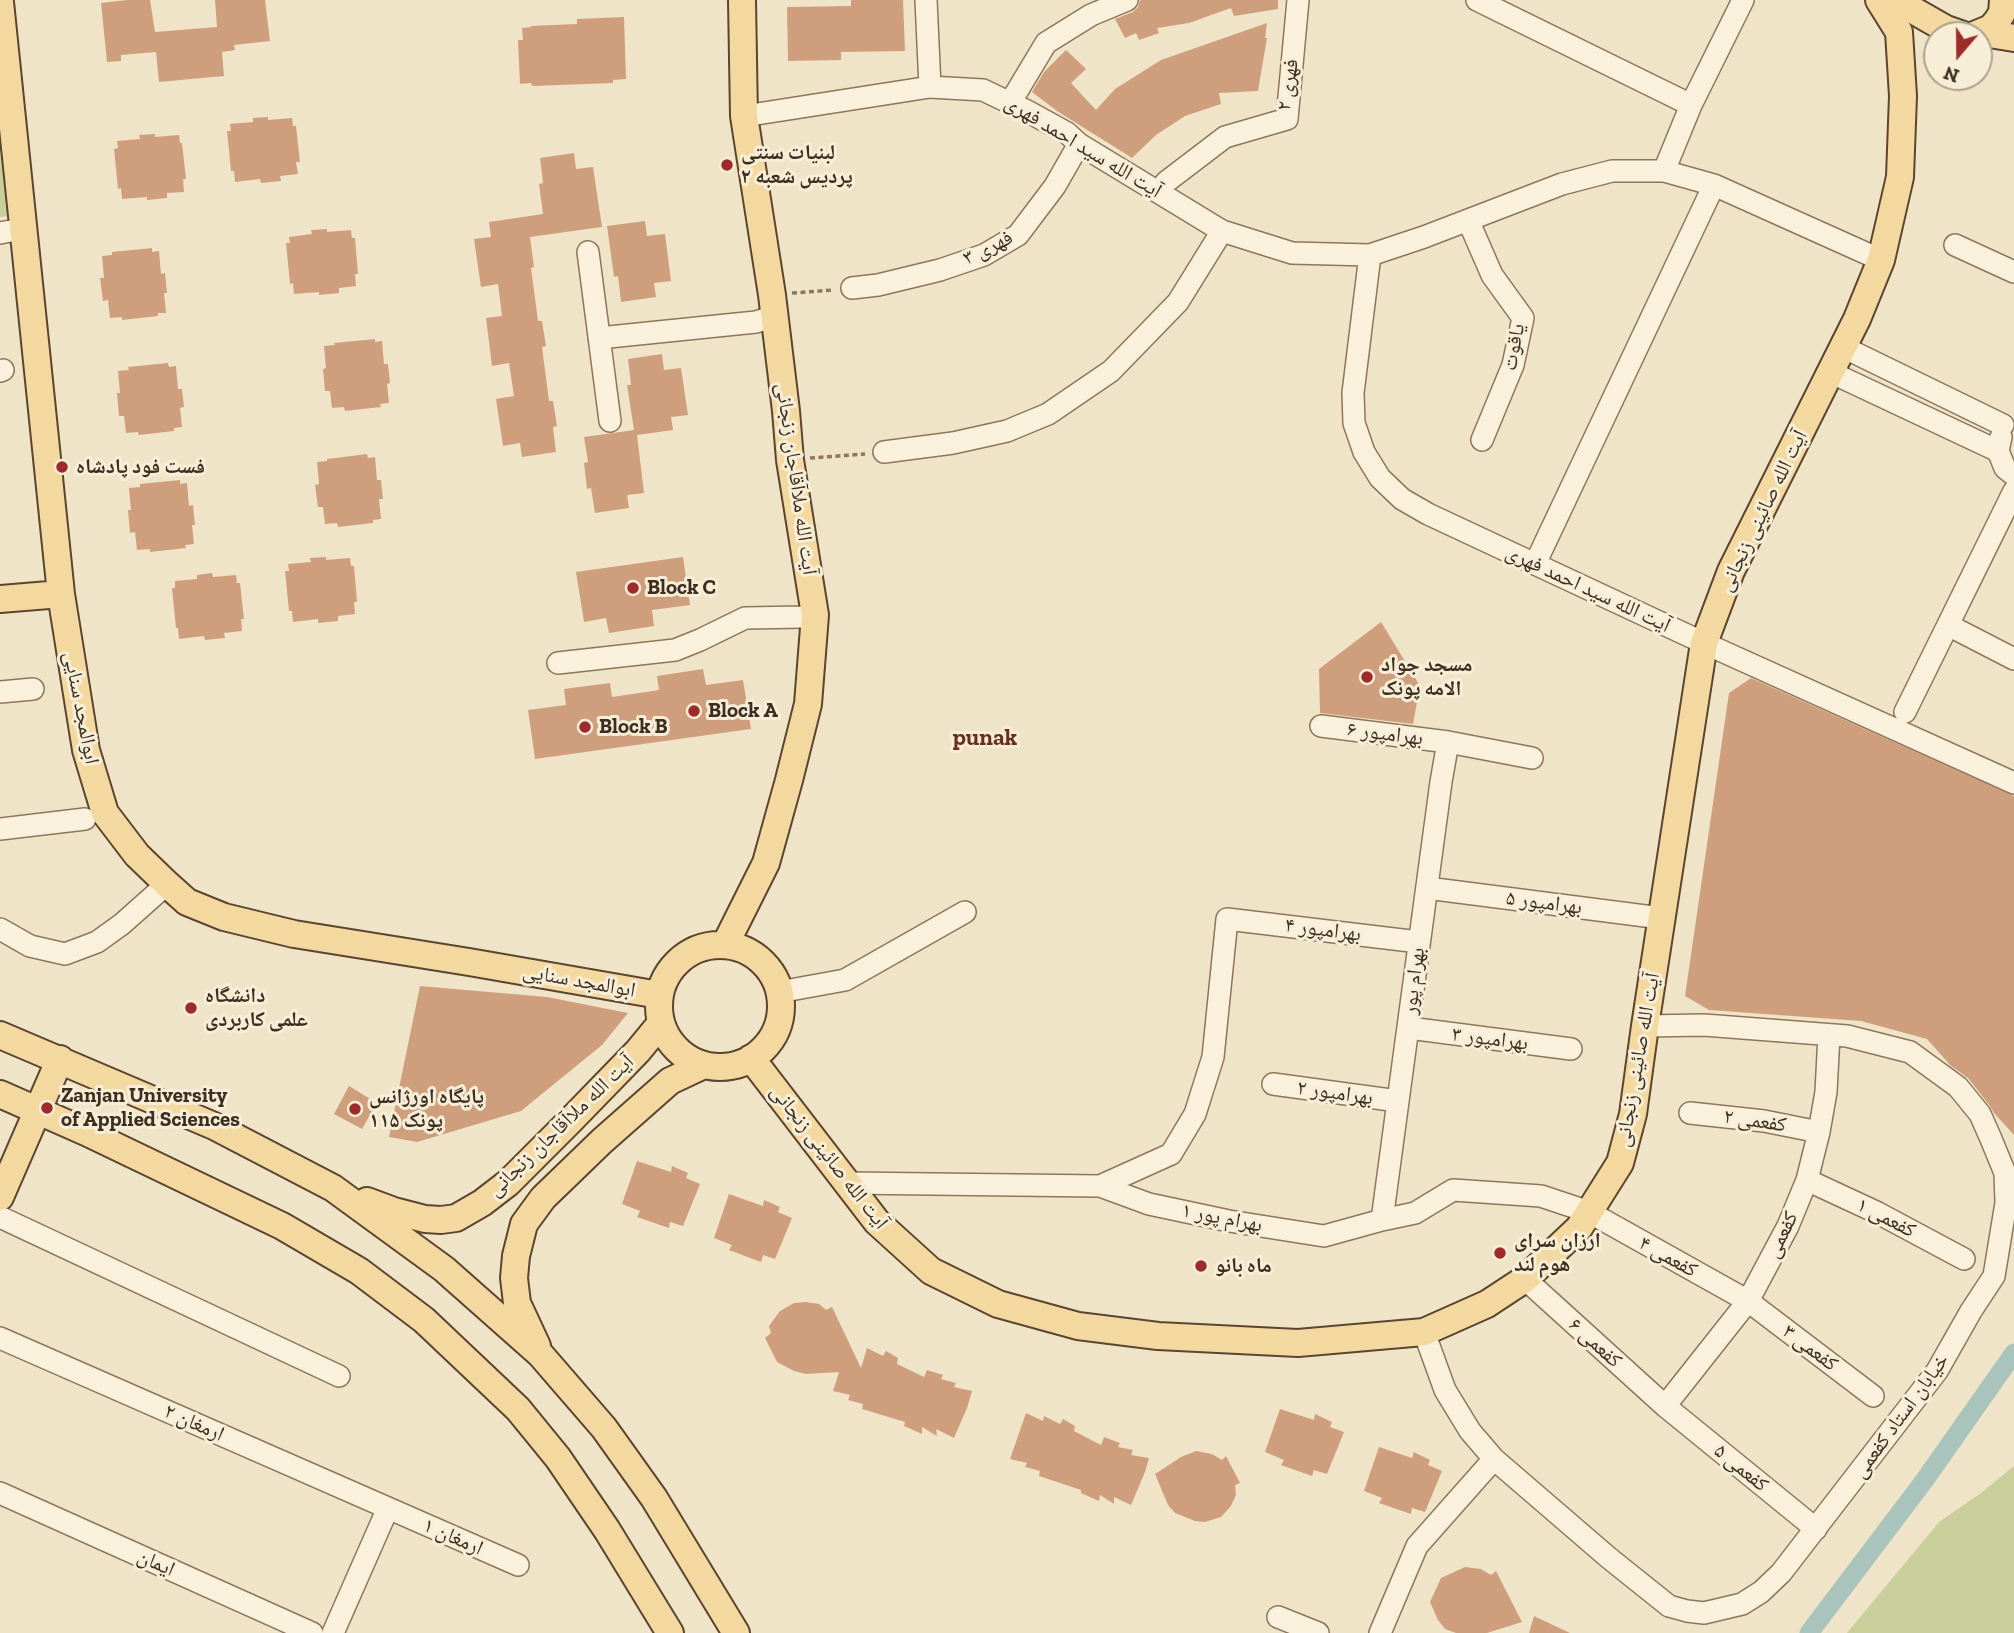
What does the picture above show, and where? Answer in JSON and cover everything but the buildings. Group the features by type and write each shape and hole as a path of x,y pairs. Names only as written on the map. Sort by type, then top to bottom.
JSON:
{"main road":[{"name":"آیت الله ملاآقاجان زنجانی","path":"725,945 766,863 789,780 808,704 815,615 790,460 774,305 744,116 742,0"},
{"name":"آیت الله صائینی زنجانی","path":"751,1058 877,1222 931,1271 998,1304 1078,1326 1158,1336 1298,1342 1423,1332 1487,1304 1525,1279 1579,1228 1620,1163 1633,1114 1704,643 1731,571 1857,319 1881,260 1900,177 1903,96 1899,32 1879,0"},
{"path":"1895,0 1941,21"},
{"name":"ابوالمجد سنایی","path":"0,2 12,231 61,594 86,750 105,813 137,855 187,902 224,917 294,934 659,995"},
{"path":"1993,25 2007,7"},
{"path":"1899,32 1923,32"},
{"path":"1993,36 2014,38"},
{"path":"0,599 61,594"},
{"path":"725,945 749,953 769,970 779,992 781,1008 772,1037 763,1049 736,1065 704,1065 690,1059 667,1037 661,1023 659,995 667,975 682,957 710,946 725,945"},
{"name":"آیت الله ملاآقاجان زنجانی","path":"333,1188 394,1211 425,1219 456,1218 508,1183 638,1051 661,1023"},
{"path":"0,1035 214,1126 333,1188 444,1269 540,1353 604,1428 654,1498 736,1633"},
{"path":"0,1197 60,1059"},
{"name":"آیت الله ملاآقاجان زنجانی","path":"540,1353 517,1303 514,1278 524,1224 543,1198 602,1140 670,1081 704,1065"},
{"path":"0,1094 282,1226 359,1271 424,1320 518,1409 558,1458 607,1530 670,1633"}],"street":[{"path":"926,0 930,88"},
{"path":"1010,103 1046,43 1091,15 1127,0"},
{"name":"فهری ۲","path":"1166,182 1225,137 1287,119 1298,0"},
{"path":"1477,0 1691,105"},
{"path":"1664,172 1691,105 1743,0"},
{"name":"آیت الله سید احمد فهری","path":"744,116 930,88 983,90 1067,133 1079,144 1222,231 1292,253 1370,255 1562,184 1612,172 1664,172 1714,185 1881,260"},
{"name":"فهری ۳","path":"852,288 878,285 940,270 984,255 1018,235 1055,186 1079,144"},
{"path":"1535,564 1714,185"},
{"name":"یاقوت","path":"1468,220 1493,275 1523,318 1513,365 1482,440"},
{"path":"884,452 953,443 1007,431 1048,414 1111,371 1178,302 1222,231"},
{"path":"1955,245 2014,272"},
{"path":"588,252 610,421"},
{"name":"آیت الله سید احمد فهری","path":"1370,255 1353,393 1354,423 1364,452 1380,478 1402,499 1428,514 1704,643 2014,783"},
{"path":"599,338 756,322 774,305"},
{"path":"1843,347 2009,420 1998,451 2005,468 2014,475"},
{"path":"1830,372 1998,451"},
{"path":"1905,712 2014,491"},
{"path":"558,663 675,650 745,618 815,615"},
{"path":"1948,625 2014,659"},
{"path":"0,692 33,689"},
{"name":"بهرامپور ۶","path":"1321,726 1448,742 1532,758"},
{"name":"بهرام پور","path":"1382,1220 1448,742"},
{"path":"0,829 85,819"},
{"path":"0,929 30,946 65,954 97,942 167,884"},
{"name":"بهرامپور ۵","path":"1427,888 1661,918"},
{"path":"779,992 845,980 965,912"},
{"name":"بهرامپور ۴","path":"1100,1186 1171,1154 1195,1114 1213,1057 1227,919 1419,942"},
{"name":"خیابان استاد کفعمی","path":"1423,1332 1445,1390 1470,1431 1494,1459 1669,1606 1704,1613 1742,1604 1761,1592 1781,1573 1937,1371 1970,1311 1994,1276 2006,1203 2005,1173 1996,1150 1980,1114 1958,1087 1910,1052 1871,1041 1704,1025 1645,1026"},
{"name":"بهرامپور ۳","path":"1409,1028 1571,1049"},
{"name":"کفعمی","path":"1665,1406 1748,1301 1788,1226 1807,1180 1819,1132 1826,1092 1829,1035"},
{"name":"بهرامپور ۲","path":"1273,1084 1398,1101"},
{"name":"کفعمی ۲","path":"1690,1113 1764,1121 1819,1132"},
{"name":"کفعمی ۱","path":"1807,1180 1878,1213 1964,1259"},
{"name":"بهرام پور ۱","path":"847,1183 1100,1186 1150,1204 1228,1222 1324,1236 1415,1213 1452,1190 1541,1196 1589,1212"},
{"name":"کفعمی ۴","path":"1589,1212 1748,1301"},
{"path":"0,1217 339,1376"},
{"name":"کفعمی ۶","path":"1525,1279 1665,1406"},
{"name":"کفعمی ۳","path":"1748,1301 1872,1396"},
{"name":"ارمغان ۲","path":"0,1338 388,1508"},
{"name":"کفعمی ۵","path":"1665,1406 1816,1529"},
{"path":"1380,1633 1417,1546 1494,1459"},
{"name":"ایمان","path":"0,1493 312,1633"},
{"path":"333,1633 388,1508"},
{"name":"ارمغان ۱","path":"388,1508 518,1565"},
{"path":"1278,1617 1318,1633"}],"path":[{"path":"774,305 852,288"},
{"path":"790,460 884,452"}],"green space":[{"path":"0,34 23,214 0,217"},
{"path":"2014,1466 2014,1633 1847,1633 1939,1522"}],"waterway":[{"path":"1809,1633 1924,1481 2014,1353"}],"place":[{"name":"لبنیات سنتی پردیس شعبه ۲","path":"727,165"},
{"name":"فست فود پادشاه","path":"62,467"},
{"name":"Block C","path":"633,588"},
{"name":"مسجد جواد الامه پونک","path":"1367,677"},
{"name":"Block A","path":"694,711"},
{"name":"Block B","path":"585,727"},
{"name":"دانشگاه علمی کاربردی","path":"191,1008"},
{"name":"Zanjan University of Applied Sciences","path":"47,1108"},
{"name":"پایگاه اورژانس ۱۱۵ پونک","path":"355,1109"},
{"name":"ارزان سرای هوم لند","path":"1500,1253"},
{"name":"ماه بانو","path":"1201,1266"}],"district":[{"name":"punak","path":"985,738"}]}
